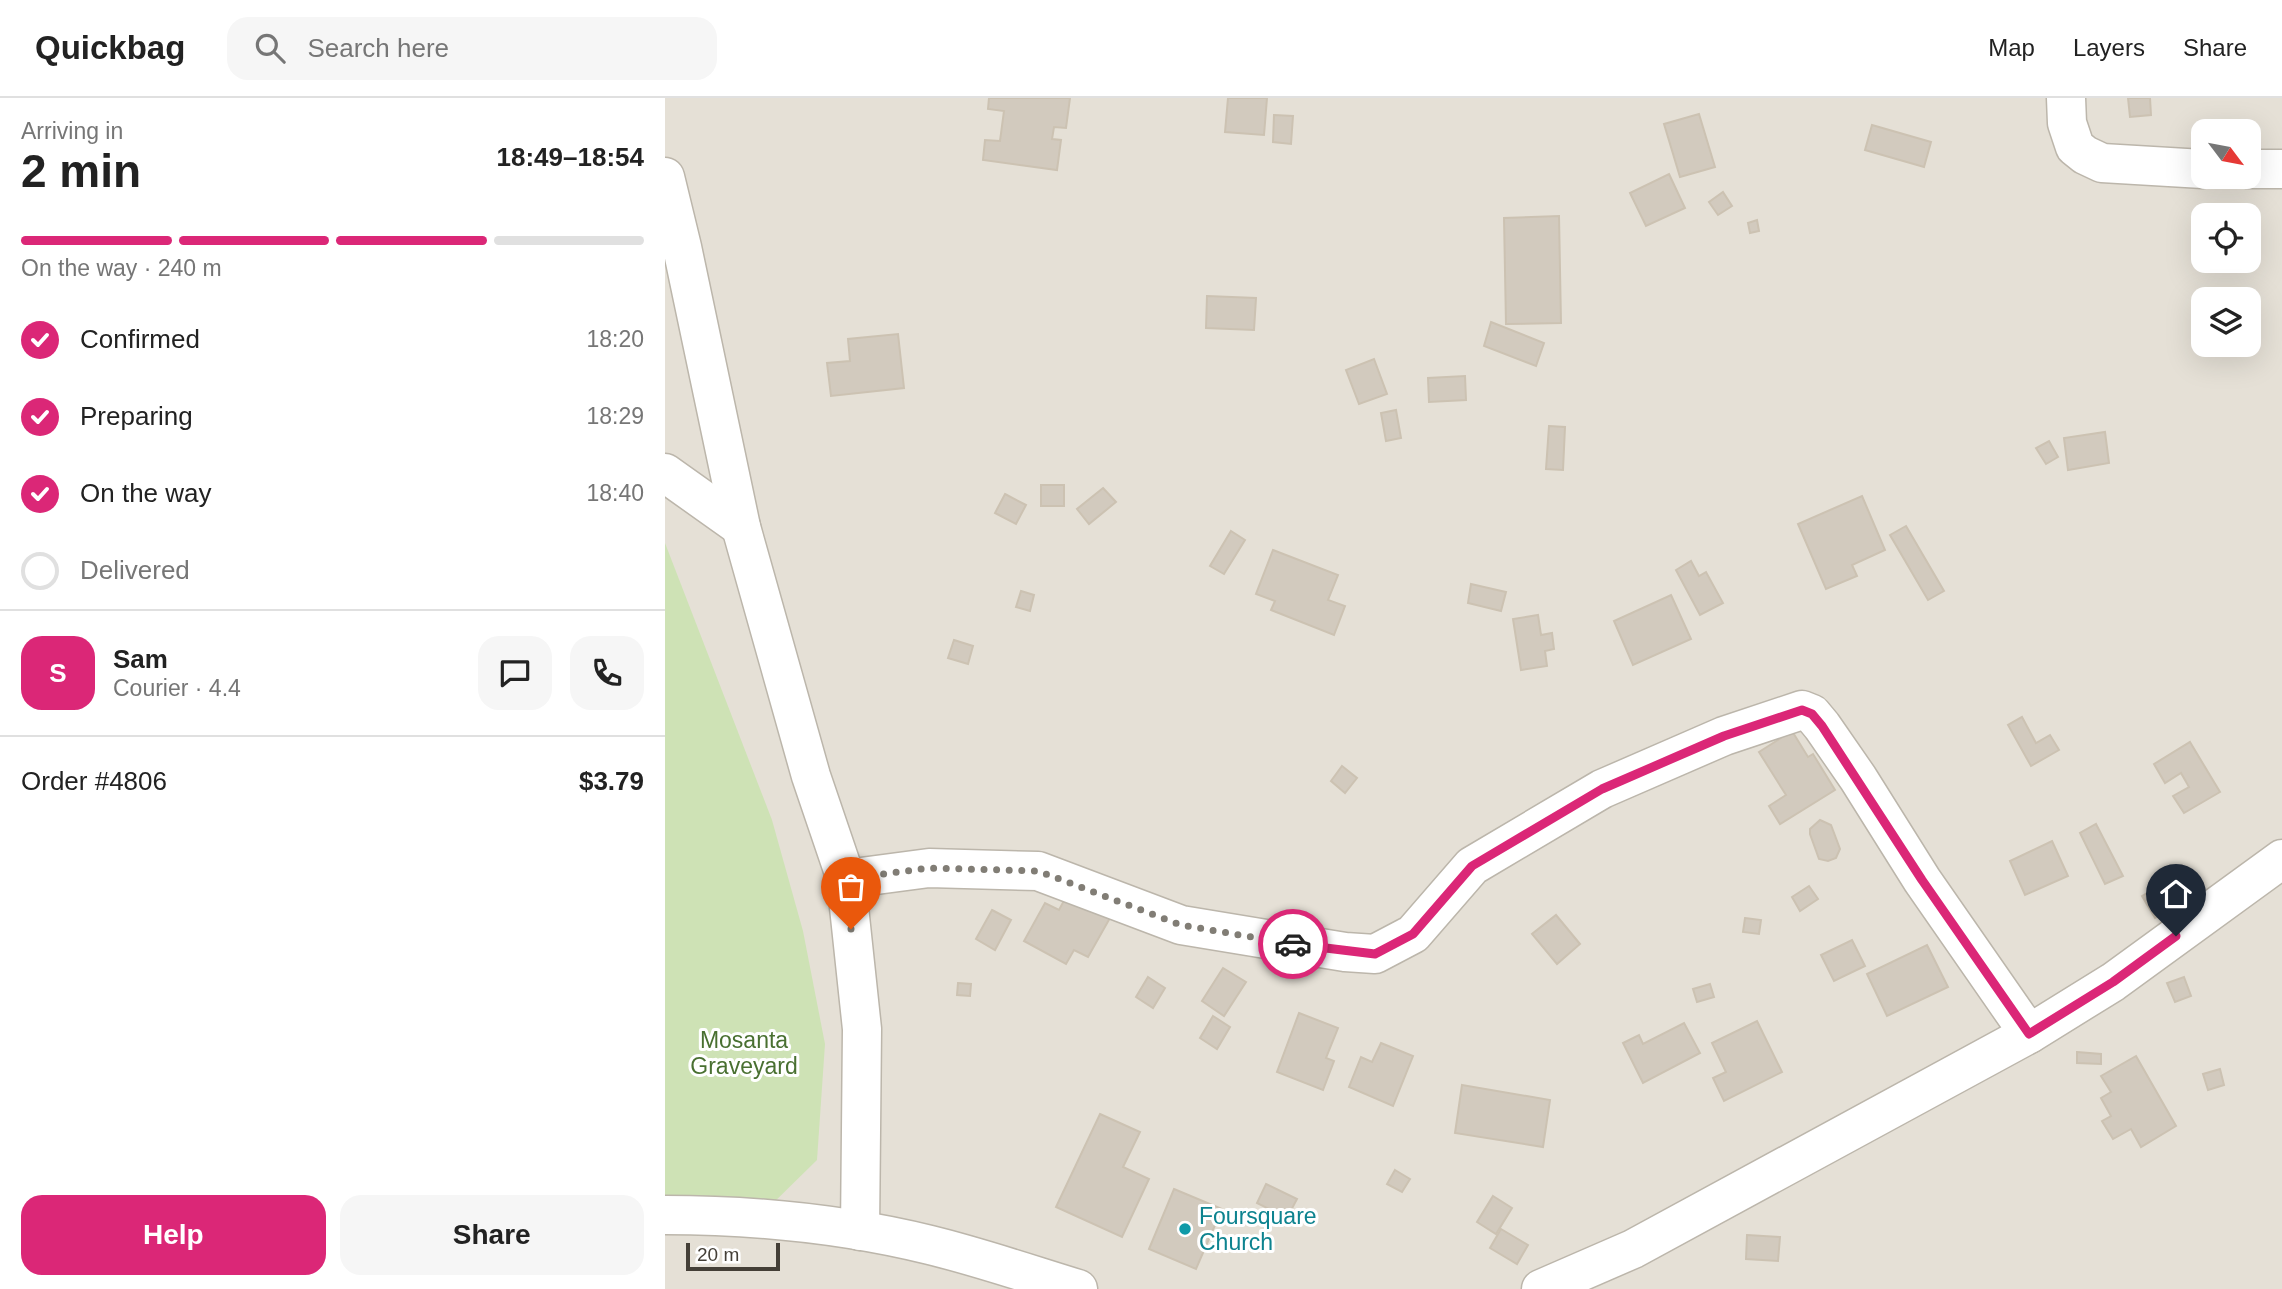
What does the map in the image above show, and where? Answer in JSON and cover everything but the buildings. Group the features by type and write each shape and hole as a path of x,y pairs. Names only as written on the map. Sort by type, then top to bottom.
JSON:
{"street":[{"path":"2066,98 2067,123 2075,147 2085,155 2102,163 2191,168"},
{"path":"2261,169 2282,169"},
{"path":"665,177 741,527 811,776 846,879 862,1029 860,1231"},
{"path":"665,473 741,527"},
{"path":"846,879 929,868 1038,871 1181,925 1345,952 1375,954 1413,934 1472,866 1602,789 1724,736 1802,710 1812,714 1822,726 1922,880 2029,1034"},
{"path":"1541,1289 1633,1249 2029,1034 2113,982 2282,859"},
{"path":"665,1215 713,1215 860,1231 931,1245 1078,1289"}],"shaded area":[{"path":"665,98 2282,98 2282,1289 665,1289"}],"green space":[{"name":"Mosanta Graveyard","path":"665,543 772,820 803,931 825,1044 817,1160 757,1219 665,1218"}],"way so far":[{"path":"851,929 846,879 929,868 1038,871 1181,925 1293,944"}],"place":[{"name":"Foursquare Church","path":"1185,1229"}],"route":[{"path":"1293,944 1375,954 1413,934 1472,866 1602,789 1724,736 1802,710 1812,714 1822,726 1922,880 2029,1034 2113,982 2176,936"}]}
